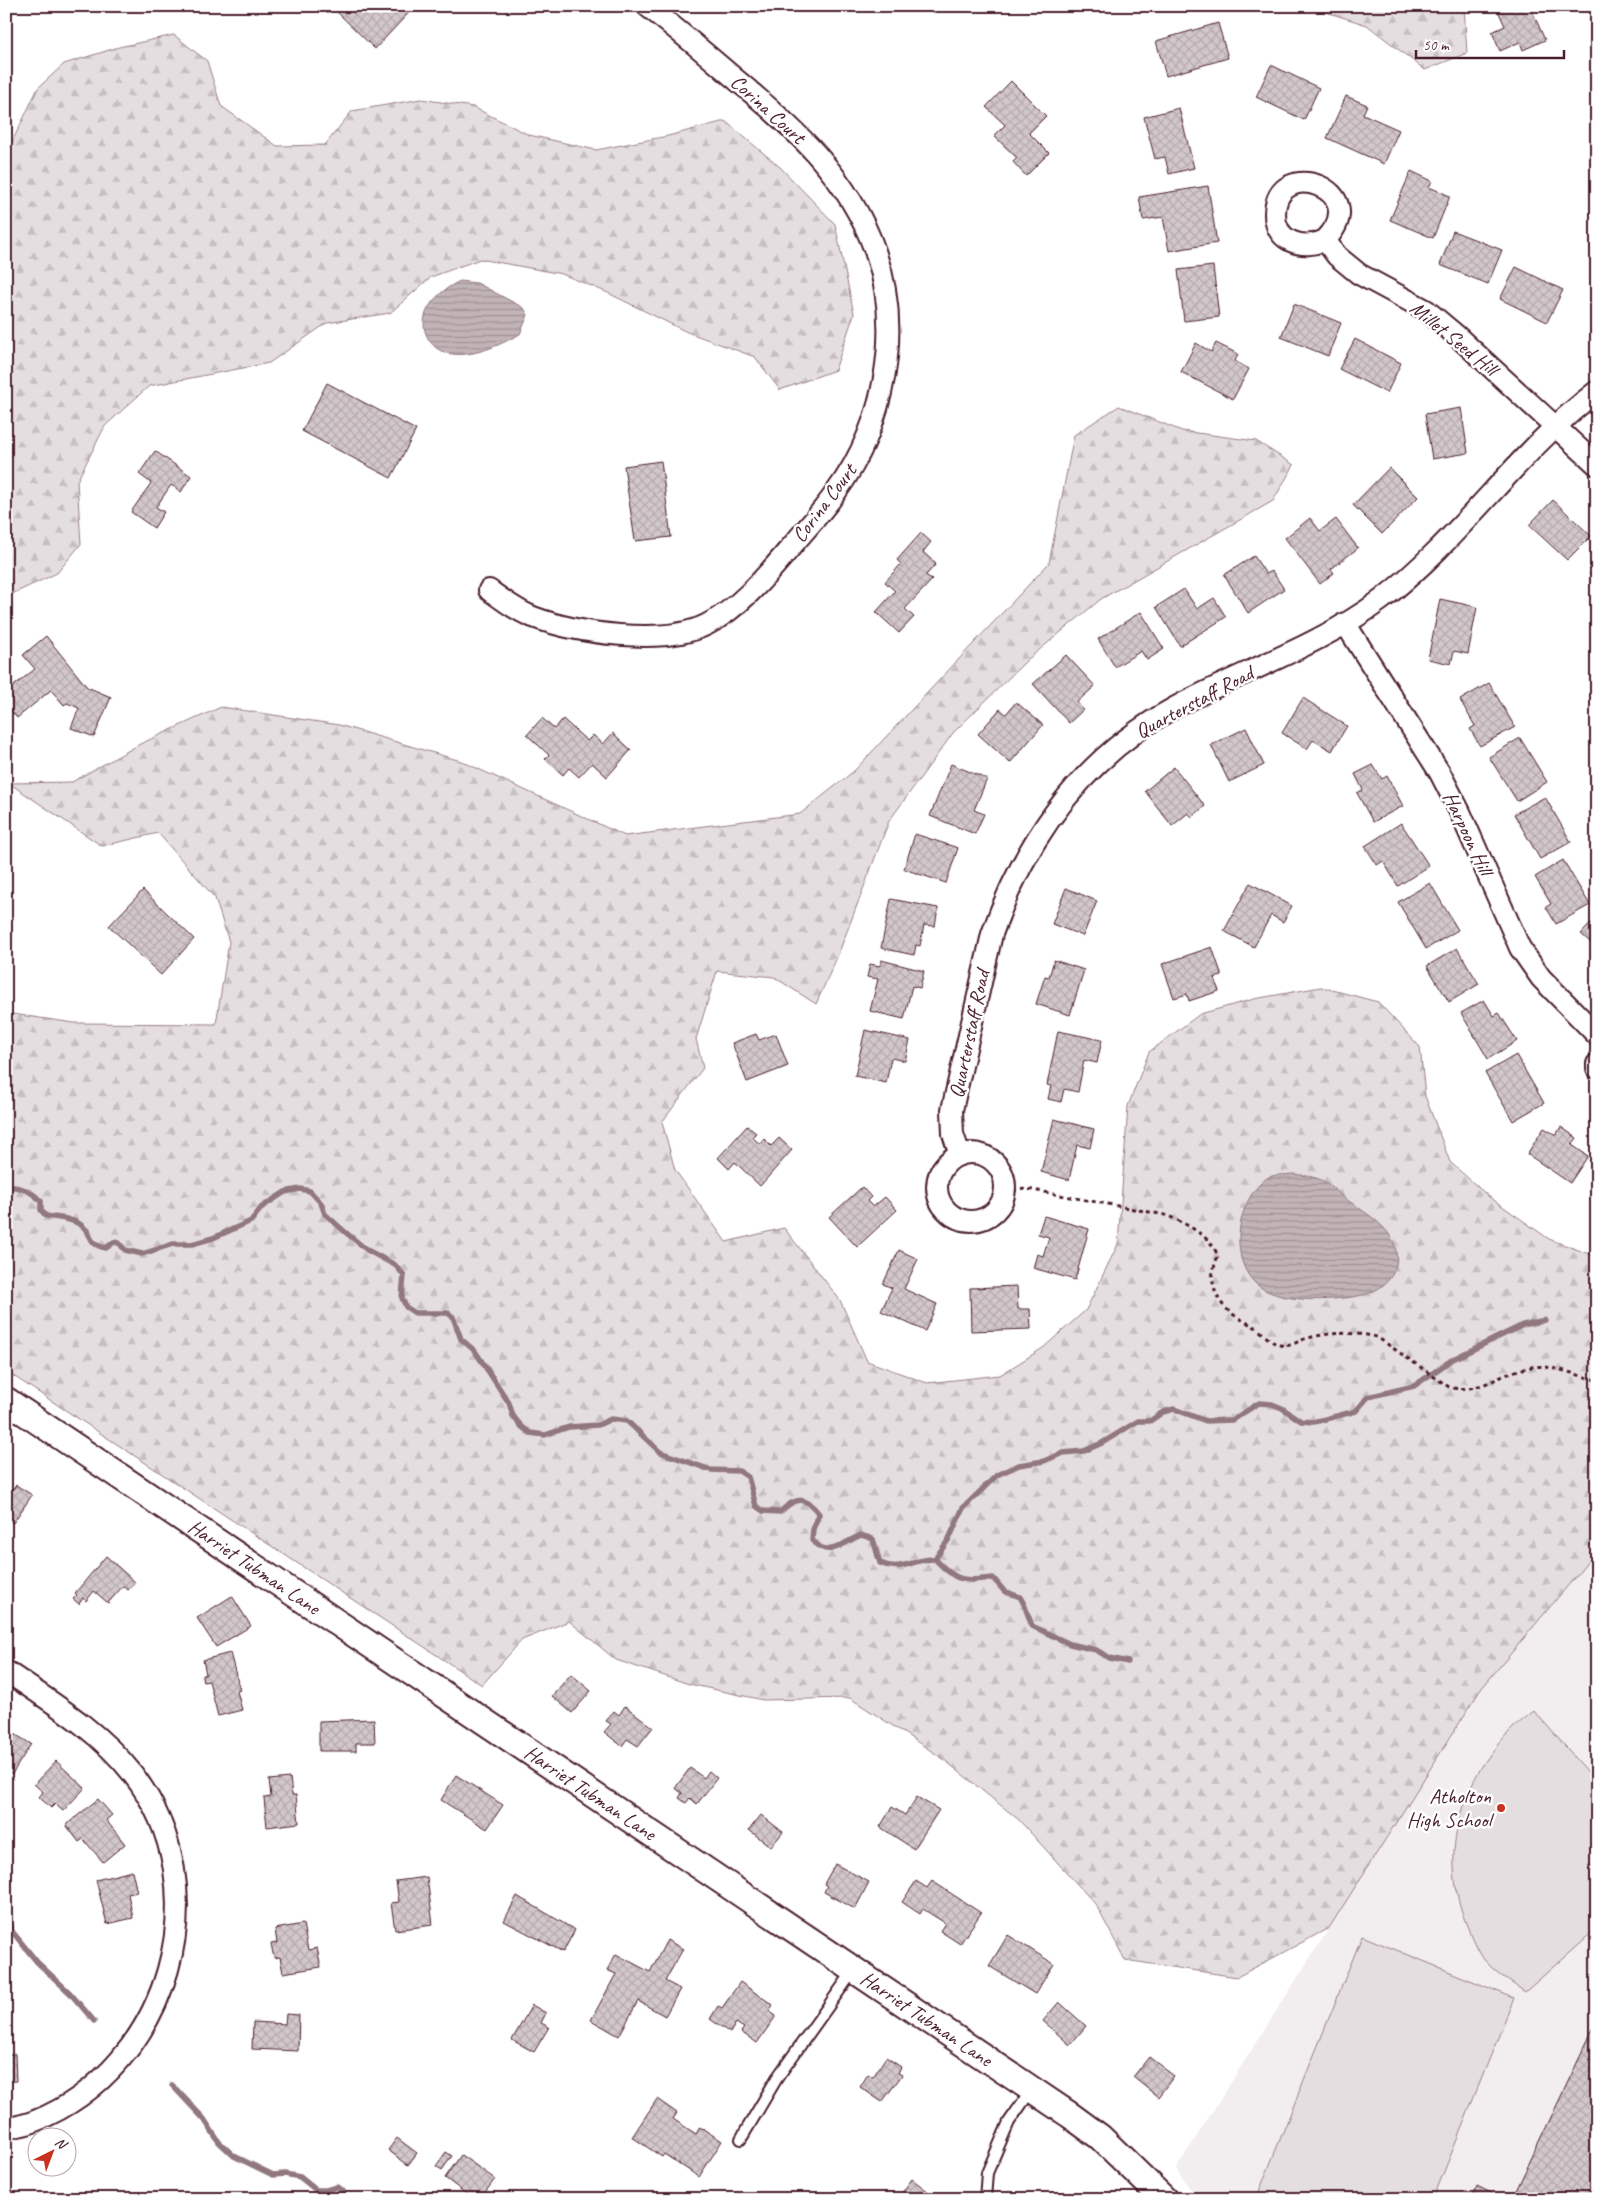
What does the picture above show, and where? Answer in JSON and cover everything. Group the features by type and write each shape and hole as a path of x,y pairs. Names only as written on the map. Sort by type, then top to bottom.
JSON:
{"street":[{"name":"Corina Court","path":"489,590 530,616 558,625 611,633 662,636 686,632 705,626 724,615 744,598 776,564 837,492 856,461 878,408 888,347 883,283 875,252 847,192 831,169 777,113 647,6"},
{"name":"Millet Seed Hill","path":"1325,240 1337,256 1359,274 1426,310 1457,336 1597,465"},
{"name":"Quarterstaff Road","path":"960,1155 953,1134 952,1110 992,934 1018,872 1033,844 1057,809 1088,771 1139,729 1174,708 1299,649 1381,600 1439,548 1555,426 1597,390"},
{"name":"Harpoon Hill","path":"1345,623 1440,773 1460,812 1520,948 1541,978 1597,1035"},
{"path":"978,1154 989,1158 1000,1168 1005,1180 1002,1202 996,1211 985,1219 974,1222 963,1221 950,1215 942,1205 937,1189 938,1178 943,1167 951,1159 960,1155 978,1154"},
{"name":"Harriet Tubman Lane","path":"6,1400 1032,2089 1100,2138 1164,2199"},
{"path":"6,1671 82,1724 108,1746 132,1774 161,1823 170,1852 178,1896 176,1928 170,1965 160,1997 144,2028 122,2056 91,2087 64,2106 35,2121 6,2129"}],"lane":[{"path":"741,2139 777,2078 854,1969"},
{"path":"985,2199 987,2173 1010,2122 1032,2089"}],"path":[{"path":"1005,1191 1028,1188 1165,1215 1183,1222 1215,1250 1217,1258 1213,1272 1214,1287 1222,1305 1231,1314 1257,1328 1272,1342 1282,1346 1294,1344 1307,1338 1364,1334 1376,1337 1449,1387 1460,1390 1474,1388 1532,1367 1545,1367 1597,1380"}],"shaded area":[{"path":"460,281 477,283 524,308 528,315 520,334 475,353 447,353 435,347 425,331 426,313 436,297"},
{"path":"1293,1174 1313,1177 1326,1183 1371,1217 1388,1233 1396,1250 1397,1259 1391,1276 1378,1289 1358,1296 1319,1300 1276,1295 1255,1283 1241,1259 1239,1244 1243,1214 1257,1187 1267,1178 1276,1175"},
{"name":"Atholton High School","path":"1597,1551 1597,2199 1198,2199 1176,2169 1481,1689"}],"green space":[{"path":"1307,6 1464,6 1467,53 1425,70 1367,25"},
{"path":"174,35 207,61 221,106 277,146 325,145 352,111 421,99 473,107 529,135 596,150 668,136 725,121 780,167 835,224 854,314 835,370 780,390 755,357 687,332 606,292 562,274 480,259 431,277 390,313 327,323 269,363 149,386 105,426 77,481 81,544 57,573 8,596 6,600 6,146 12,142 38,88 64,64 119,47"},
{"path":"1119,406 1182,431 1256,441 1294,465 1273,501 1101,599 1027,660 953,733 889,821 838,955 816,1004 774,977 717,971 696,1039 703,1068 662,1122 675,1170 726,1242 784,1228 840,1300 867,1361 927,1383 1000,1375 1043,1348 1086,1310 1118,1244 1128,1106 1149,1052 1200,1014 1254,999 1321,987 1378,1002 1420,1047 1425,1096 1450,1162 1488,1196 1549,1239 1597,1257 1597,1551 1481,1689 1329,1928 1237,1977 1125,1960 1096,1905 1019,1820 942,1758 850,1698 763,1700 689,1684 616,1660 569,1621 522,1640 482,1685 6,1371 6,1013 74,1023 216,1024 229,942 215,898 158,833 102,846 9,783 72,782 140,744 221,707 339,725 461,761 625,836 800,814 854,771 1049,563 1074,435"},
{"path":"1534,1711 1597,1782 1597,1928 1525,1992 1489,1965 1474,1943 1457,1893 1454,1868 1455,1843 1459,1820 1467,1796 1478,1774 1491,1753 1508,1733"},
{"path":"1362,1936 1514,1998 1433,2199 1256,2199"}],"building":[{"path":"331,6 415,6 375,49"},
{"path":"1496,6 1530,6 1545,40 1523,50 1520,42 1500,51 1492,32 1505,26"},
{"path":"1218,23 1228,58 1166,76 1156,41"},
{"path":"1271,65 1319,88 1304,120 1256,97"},
{"path":"1011,81 1046,116 1029,133 1049,153 1026,176 1013,162 1017,158 994,136 1005,125 986,107"},
{"path":"1346,96 1367,105 1363,114 1399,130 1384,164 1327,138"},
{"path":"1179,108 1194,168 1169,174 1165,157 1155,159 1144,117"},
{"path":"1411,171 1432,181 1429,187 1450,196 1433,238 1390,220"},
{"path":"1208,186 1217,243 1169,251 1163,217 1143,220 1139,197"},
{"path":"1453,231 1502,250 1488,284 1440,265"},
{"path":"1213,266 1219,317 1184,321 1178,270"},
{"path":"1516,267 1563,290 1547,322 1500,299"},
{"path":"1294,304 1341,323 1328,356 1281,337"},
{"path":"1355,339 1401,363 1387,393 1339,369"},
{"path":"1196,343 1211,352 1216,343 1238,354 1235,361 1249,369 1233,399 1181,372"},
{"path":"327,383 416,430 391,478 302,431"},
{"path":"1461,408 1468,453 1432,459 1425,414"},
{"path":"155,451 191,476 181,492 171,485 156,507 164,512 154,528 131,512 151,483 139,474"},
{"path":"661,461 671,537 635,541 624,466"},
{"path":"1389,468 1418,497 1382,534 1353,505"},
{"path":"1553,500 1591,536 1567,560 1529,525"},
{"path":"1310,518 1320,531 1336,519 1358,548 1331,569 1334,573 1320,584 1285,538"},
{"path":"921,533 931,542 923,552 936,564 926,575 932,580 905,609 914,617 899,633 876,612 895,591 885,582 901,564 897,560"},
{"path":"1254,556 1266,574 1272,571 1284,589 1248,613 1224,575"},
{"path":"1597,566 1597,581 1589,574"},
{"path":"1184,589 1197,609 1214,598 1226,617 1180,646 1156,607"},
{"path":"1440,599 1477,607 1468,654 1454,651 1451,664 1428,659"},
{"path":"1141,612 1164,649 1147,660 1141,651 1115,667 1098,639"},
{"path":"46,636 87,687 111,697 94,737 71,728 79,708 67,703 64,705 51,690 17,718 6,705 6,692 35,669 23,655"},
{"path":"1066,655 1095,686 1077,702 1083,710 1069,723 1033,684"},
{"path":"1489,683 1515,727 1480,746 1470,729 1475,726 1460,700"},
{"path":"1303,698 1347,726 1332,751 1313,740 1307,749 1282,733"},
{"path":"1016,702 1043,725 1010,763 978,734 1000,709 1006,714"},
{"path":"542,718 554,729 563,719 587,741 593,735 603,744 613,733 631,750 607,777 592,763 579,777 569,768 563,775 545,759 549,755 527,735"},
{"path":"1246,728 1264,765 1229,782 1211,745"},
{"path":"1520,738 1547,782 1517,801 1489,757"},
{"path":"951,764 987,779 974,810 984,814 975,834 930,816"},
{"path":"1373,765 1382,779 1387,776 1403,806 1373,822 1357,793 1363,790 1355,774"},
{"path":"1174,767 1205,806 1192,817 1188,813 1172,826 1145,791"},
{"path":"1545,797 1571,842 1540,859 1514,814"},
{"path":"1401,823 1429,866 1398,886 1383,861 1377,865 1365,846"},
{"path":"915,834 958,848 946,883 904,869"},
{"path":"1563,860 1590,905 1556,924 1546,907 1551,904 1535,877"},
{"path":"1250,883 1292,906 1283,922 1271,915 1254,947 1224,931"},
{"path":"1430,883 1458,930 1426,949 1398,902"},
{"path":"1066,888 1097,901 1083,936 1052,924"},
{"path":"143,890 194,939 161,975 109,926"},
{"path":"891,899 938,908 935,926 924,925 920,946 916,945 914,955 881,948"},
{"path":"1597,917 1597,948 1581,934"},
{"path":"1212,947 1222,976 1214,978 1219,991 1189,1001 1187,994 1174,998 1162,964"},
{"path":"1457,948 1479,984 1449,1002 1427,966"},
{"path":"881,960 924,971 920,988 912,986 904,1019 870,1011 878,979 867,977 870,964 880,966"},
{"path":"1054,960 1084,970 1070,1015 1036,1004 1045,976 1049,977"},
{"path":"1484,1000 1494,1016 1499,1013 1517,1041 1488,1059 1461,1013"},
{"path":"865,1030 910,1040 905,1061 891,1058 886,1083 855,1076"},
{"path":"1058,1031 1102,1040 1097,1063 1084,1060 1078,1092 1064,1089 1061,1102 1048,1099 1051,1086 1047,1085"},
{"path":"756,1034 759,1040 776,1034 788,1066 747,1082 732,1043"},
{"path":"1516,1055 1544,1103 1513,1121 1485,1073"},
{"path":"1054,1119 1094,1129 1090,1148 1077,1145 1069,1180 1041,1172"},
{"path":"747,1126 756,1133 752,1137 760,1144 764,1139 771,1146 779,1138 792,1150 760,1186 735,1162 729,1169 718,1158"},
{"path":"1561,1127 1577,1138 1572,1145 1588,1156 1570,1183 1527,1154 1544,1128 1556,1135"},
{"path":"862,1187 871,1197 867,1201 873,1207 885,1197 897,1210 857,1247 829,1217"},
{"path":"1044,1216 1089,1229 1075,1280 1033,1268 1037,1254 1043,1256 1049,1237 1038,1234"},
{"path":"899,1250 918,1259 904,1289 937,1304 925,1331 881,1311 892,1288 883,1284"},
{"path":"1017,1286 1018,1309 1030,1309 1031,1329 971,1331 970,1288"},
{"path":"6,1485 13,1490 16,1485 32,1495 13,1523 6,1518"},
{"path":"106,1556 135,1582 128,1590 123,1586 108,1603 94,1591 86,1601 83,1598 79,1604 73,1599 77,1595 75,1593"},
{"path":"232,1596 251,1626 216,1647 197,1618"},
{"path":"230,1653 240,1690 237,1691 242,1710 218,1716 209,1681 203,1682 202,1676 206,1674 203,1660"},
{"path":"571,1674 591,1691 572,1713 552,1696"},
{"path":"625,1706 653,1727 638,1746 627,1739 622,1746 604,1732 611,1724 606,1721 614,1711 619,1715"},
{"path":"374,1719 375,1743 356,1743 356,1751 319,1751 319,1721"},
{"path":"6,1732 11,1735 13,1733 31,1744 12,1774 6,1771"},
{"path":"56,1761 85,1788 63,1811 55,1804 51,1808 39,1797 43,1792 34,1784"},
{"path":"690,1768 704,1778 709,1771 717,1778 697,1804 690,1798 686,1803 679,1798 682,1793 675,1788"},
{"path":"456,1775 503,1805 487,1829 441,1800"},
{"path":"290,1778 292,1795 296,1795 299,1823 267,1827 264,1798 271,1797 269,1780"},
{"path":"917,1797 939,1810 914,1849 880,1827 892,1807 905,1815"},
{"path":"98,1799 112,1815 106,1820 125,1844 103,1862 83,1839 79,1842 66,1825"},
{"path":"761,1815 783,1832 771,1847 749,1830"},
{"path":"835,1864 869,1882 855,1909 824,1892 827,1886 824,1884"},
{"path":"132,1871 137,1892 128,1894 133,1918 107,1924 96,1880"},
{"path":"427,1877 433,1925 395,1930 391,1903 399,1902 396,1881"},
{"path":"916,1881 927,1888 932,1881 981,1913 960,1944 940,1931 945,1923 923,1909 920,1914 902,1902"},
{"path":"517,1896 575,1930 563,1952 504,1921"},
{"path":"303,1924 308,1950 317,1948 321,1967 283,1973 280,1957 274,1958 271,1944 277,1943 275,1929"},
{"path":"1008,1935 1054,1964 1035,1994 989,1966"},
{"path":"667,1940 683,1949 665,1981 680,1989 665,2016 638,2001 619,2036 591,2020 616,1974 607,1970 616,1954 650,1972"},
{"path":"740,1982 773,2005 769,2011 776,2016 757,2043 741,2032 744,2028 736,2023 730,2033 710,2019 718,2006 722,2008"},
{"path":"1059,2002 1086,2026 1070,2045 1043,2021"},
{"path":"532,2005 546,2013 541,2023 549,2027 534,2052 512,2040"},
{"path":"286,2014 299,2015 298,2051 252,2049 253,2022 285,2024"},
{"path":"1597,2021 1597,2199 1512,2199"},
{"path":"15,2054 16,2081 6,2082 6,2055"},
{"path":"886,2057 901,2067 898,2073 902,2075 882,2102 860,2087 868,2074 873,2077"},
{"path":"1149,2057 1174,2076 1158,2097 1133,2077"},
{"path":"657,2099 677,2113 673,2119 696,2134 700,2127 722,2141 699,2177 664,2154 662,2157 632,2137"},
{"path":"397,2138 417,2153 408,2165 388,2150"},
{"path":"446,2152 452,2156 442,2170 436,2166"},
{"path":"461,2155 495,2179 480,2199 473,2199 445,2178"},
{"path":"912,2179 938,2199 901,2199 899,2197"},
{"path":"1477,2186 1503,2199 1472,2199"}],"waterway":[{"path":"6,1186 21,1188 33,1194 41,1201 41,1210 46,1216 69,1220 81,1225 95,1244 106,1248 114,1242 119,1243 125,1250 142,1254 173,1244 192,1244 213,1238 251,1221 262,1207 285,1192 300,1189 310,1191 321,1203 325,1214 344,1231 367,1250 395,1265 404,1275 402,1298 406,1307 415,1313 448,1313 453,1317 461,1339 475,1351 509,1403 513,1416 530,1433 545,1435 569,1427 598,1425 611,1419 627,1421 660,1452 711,1470 739,1471 748,1477 756,1506 763,1511 780,1512 791,1503 800,1500 805,1501 819,1514 813,1529 812,1540 824,1549 836,1548 861,1535 873,1539 880,1563 888,1566 902,1566 935,1559 949,1573 961,1579 993,1578 1004,1591 1020,1597 1032,1626 1070,1644 1096,1650 1110,1658 1128,1662"},
{"path":"935,1559 949,1539 963,1508 997,1475 1019,1465 1044,1461 1063,1453 1084,1451 1102,1443 1138,1421 1150,1421 1163,1412 1174,1409 1206,1421 1232,1420 1259,1403 1272,1404 1282,1408 1301,1421 1314,1422 1356,1411 1368,1397 1414,1386 1453,1359 1523,1325 1545,1320"},
{"path":"6,1912 11,1930 37,1962 70,1993 94,2021"},
{"path":"172,2085 204,2119 219,2142 234,2156 273,2175 285,2174 300,2177 316,2190 337,2187 343,2191 341,2199"}],"place":[{"name":"Atholton High School","path":"1501,1808"}]}
